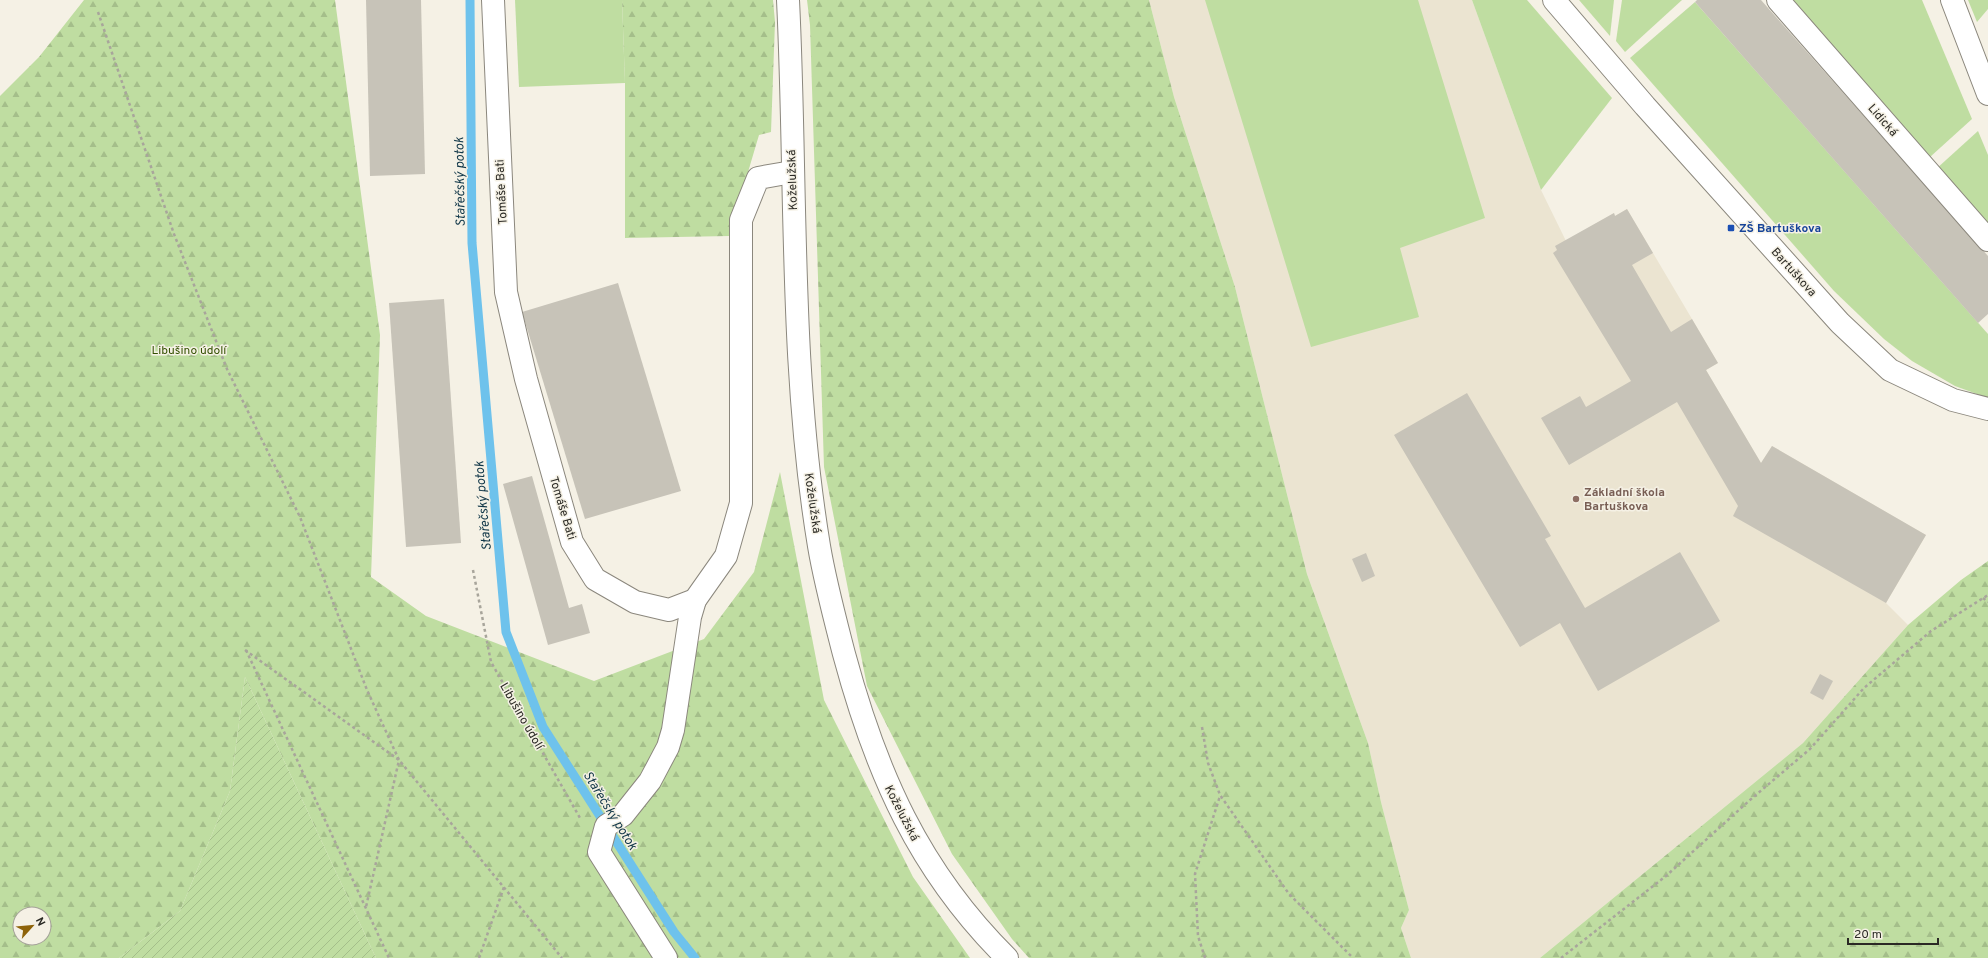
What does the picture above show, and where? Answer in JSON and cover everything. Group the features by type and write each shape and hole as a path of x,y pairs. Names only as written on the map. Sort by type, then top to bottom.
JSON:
{"street":[{"name":"Tomáše Bati","path":"493,0 506,292 526,379 572,542 595,578 634,602 669,610 695,600"},
{"name":"Koželužská","path":"788,0 797,328 808,468 820,548 853,686 867,734 885,780 906,824 951,894 972,921 1007,958"},
{"name":"Bartuškova","path":"1554,0 1645,106 1840,324 1890,370 1953,400 1988,408"},
{"name":"Lidická","path":"1778,0 1988,240"},
{"path":"1952,0 1988,94"},
{"path":"666,958 598,852 606,826 623,815 650,781 668,747 673,730 690,617 695,600 726,556 741,503 740,220 758,178 792,172"}],"path":[{"path":"98,12 174,234 227,369 300,516 367,690 399,760 366,908"},
{"name":"Libušino údolí","path":"473,570 491,662 598,852"},
{"path":"1561,958 1666,876 1750,800 1810,749 1864,688 1931,631 1988,595"},
{"path":"1983,598 1988,602"},
{"path":"389,958 245,650 399,760 562,958"},
{"path":"1202,727 1208,763 1220,795 1289,894 1334,936 1353,958"},
{"path":"1205,958 1198,936 1195,874 1220,795"},
{"path":"479,958 504,887"}],"shaded area":[{"name":"Základní škola Bartuškova","path":"1149,0 1472,0 1541,190 1566,241 1614,213 1615,216 1627,209 1718,363 1706,370 1761,463 1772,446 1926,535 1886,603 1908,625 1803,743 1540,958 1411,958 1401,928 1409,910 1381,802 1368,743 1307,574 1235,287 1174,97"}],"green space":[{"name":"Libušino údolí","path":"84,0 335,0 380,335 371,577 426,616 594,681 704,639 754,572 780,472 824,700 913,877 970,958 376,958 245,677 230,791 180,911 119,958 0,958 0,96 39,57"},
{"path":"515,0 622,0 625,83 519,87"},
{"path":"622,0 773,0 775,22 771,132 759,135 729,236 625,238 625,83"},
{"path":"807,0 1149,0 1174,97 1235,287 1307,574 1368,743 1381,802 1409,910 1401,928 1411,958 1029,958 1012,939 952,854 867,686 824,467 810,25"},
{"path":"1205,0 1418,0 1485,218 1400,248 1419,317 1311,347"},
{"path":"1472,0 1527,0 1612,98 1541,190"},
{"path":"1579,0 1614,0 1610,36"},
{"path":"1622,0 1682,0 1625,52 1616,41"},
{"path":"1793,0 1922,0 1972,119 1930,157"},
{"path":"1968,0 1988,0 1988,9 1977,22"},
{"path":"1695,2 1988,334 1988,398 1955,386 1912,361 1884,339 1834,291 1630,58"},
{"path":"1978,131 1988,155 1988,231 1935,170"},
{"path":"1988,561 1988,958 1540,958 1803,743 1908,625 1961,580"},
{"path":"245,677 376,958 119,958 180,911 230,791"}],"building":[{"path":"366,0 421,0 425,174 370,176"},
{"path":"1697,0 1761,0 1988,256 1988,314 1978,323 1695,2"},
{"path":"1627,209 1653,253 1632,265 1671,332 1692,319 1718,363 1706,370 1761,463 1772,446 1926,535 1886,603 1733,516 1738,506 1677,402 1569,465 1541,418 1580,396 1586,407 1631,381 1553,253 1557,250 1555,246 1614,213 1615,216"},
{"path":"618,283 681,491 585,519 522,312"},
{"path":"444,299 461,543 406,547 389,303"},
{"path":"1467,393 1551,536 1545,539 1585,608 1680,552 1720,621 1598,691 1560,623 1520,647 1394,435"},
{"path":"532,476 569,608 582,604 590,633 548,645 503,484"},
{"path":"1366,553 1375,576 1362,582 1352,559"},
{"path":"1820,674 1833,681 1823,700 1810,693"}],"waterway":[{"name":"Stařečský potok","path":"470,0 472,243 506,632 543,727 674,932 695,958"}],"place":[{"name":"ZŠ Bartuškova","path":"1731,228"},
{"name":"Základní škola Bartuškova","path":"1576,499"}]}
